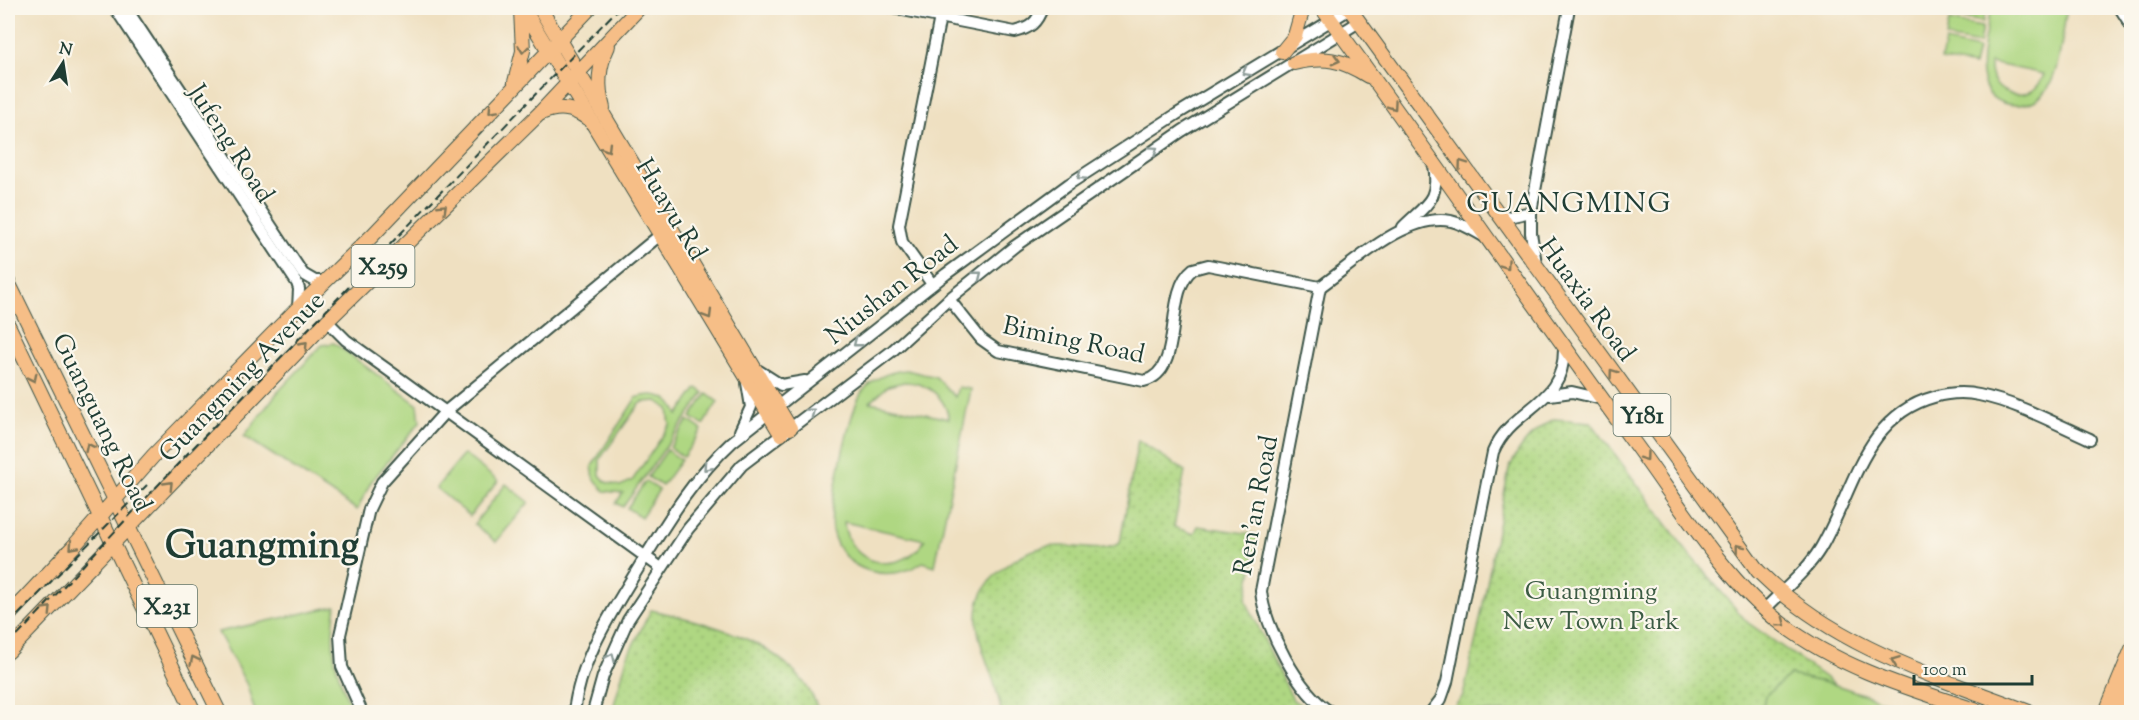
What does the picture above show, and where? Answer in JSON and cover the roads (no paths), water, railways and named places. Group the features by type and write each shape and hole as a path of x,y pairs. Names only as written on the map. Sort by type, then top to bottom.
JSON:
{"main road":[{"name":"Huayu Rd","path":"522,8 549,50 605,116 785,431"},
{"path":"511,89 524,51 522,8"},
{"name":"Huayu Rd","path":"540,8 559,39 590,120 660,236 748,368"},
{"name":"Guangming Avenue","path":"8,616 154,455 372,236 590,8"},
{"name":"Guangming Avenue","path":"8,652 327,321 539,114 639,8"},
{"path":"1282,52 1295,36 1303,8"},
{"name":"Huaxia Road","path":"1322,8 1564,348 1727,569 1764,610 1797,634 1849,664 1981,712"},
{"name":"Huaxia Road","path":"1349,8 1740,550 1780,594 1831,630 1886,658 2029,712"},
{"path":"605,116 599,95 600,68 614,34"},
{"path":"1294,63 1314,58 1336,59 1373,80"},
{"path":"539,114 558,108 567,108 590,120"},
{"name":"Guanguang Road","path":"8,282 219,712"},
{"name":"Guanguang Road","path":"8,326 100,516"},
{"name":"X231","path":"100,516 113,544"},
{"name":"Guanguang Road","path":"113,544 194,712"},
{"path":"2106,712 2132,649"},
{"path":"2112,712 2132,680"},
{"path":"2120,712 2132,680"}],"street":[{"name":"Jufeng Road","path":"115,8 297,283 298,308"},
{"name":"Jufeng Road","path":"126,8 303,274 315,281 325,281"},
{"path":"892,8 1015,32 1030,28 1039,17 1042,8"},
{"name":"Niushan Road","path":"574,712 592,648 645,557 697,479 732,442 932,284 1069,184 1228,82 1332,21 1349,8"},
{"path":"1537,269 1531,233 1532,212 1569,8"},
{"path":"2120,8 2132,27"},
{"path":"932,284 902,242 899,225 940,17"},
{"name":"Niushan Road","path":"593,712 612,653 628,620 661,568 727,480 755,453 892,351 949,299 1066,210 1182,131 1359,22"},
{"path":"1320,287 1399,232 1433,198 1436,182 1434,165"},
{"path":"1495,210 1508,217 1532,212"},
{"path":"1399,232 1427,221 1449,221 1469,227 1486,239"},
{"path":"362,712 342,666 339,652 340,635 369,509 382,482 445,412 660,236"},
{"name":"Biming Road","path":"949,299 981,339 998,351 1144,381 1151,379 1162,369 1181,287 1193,269 1208,265 1320,287"},
{"name":"Ren'an Road","path":"1320,287 1261,591 1264,610 1298,681 1311,699 1330,712"},
{"path":"327,321 346,340 661,568"},
{"path":"1431,712 1441,699 1447,682 1493,452 1500,436 1512,423 1550,395 1563,368 1564,348"},
{"path":"748,368 781,384 796,384 813,377"},
{"path":"732,442 745,423 751,407 748,368"},
{"path":"1550,395 1572,392 1602,399"},
{"path":"1764,610 1811,562 1821,547 1865,456 1880,431 1913,405 1941,395 1977,394 2019,408 2090,439"}],"railway":[{"path":"8,646 188,453 619,8"},
{"path":"8,625 147,485"}],"district":[{"name":"GUANGMING","path":"1569,202"},
{"name":"Guangming","path":"262,544"}],"park label":[{"name":"Guangming New Town Park","path":"1591,605"}]}
